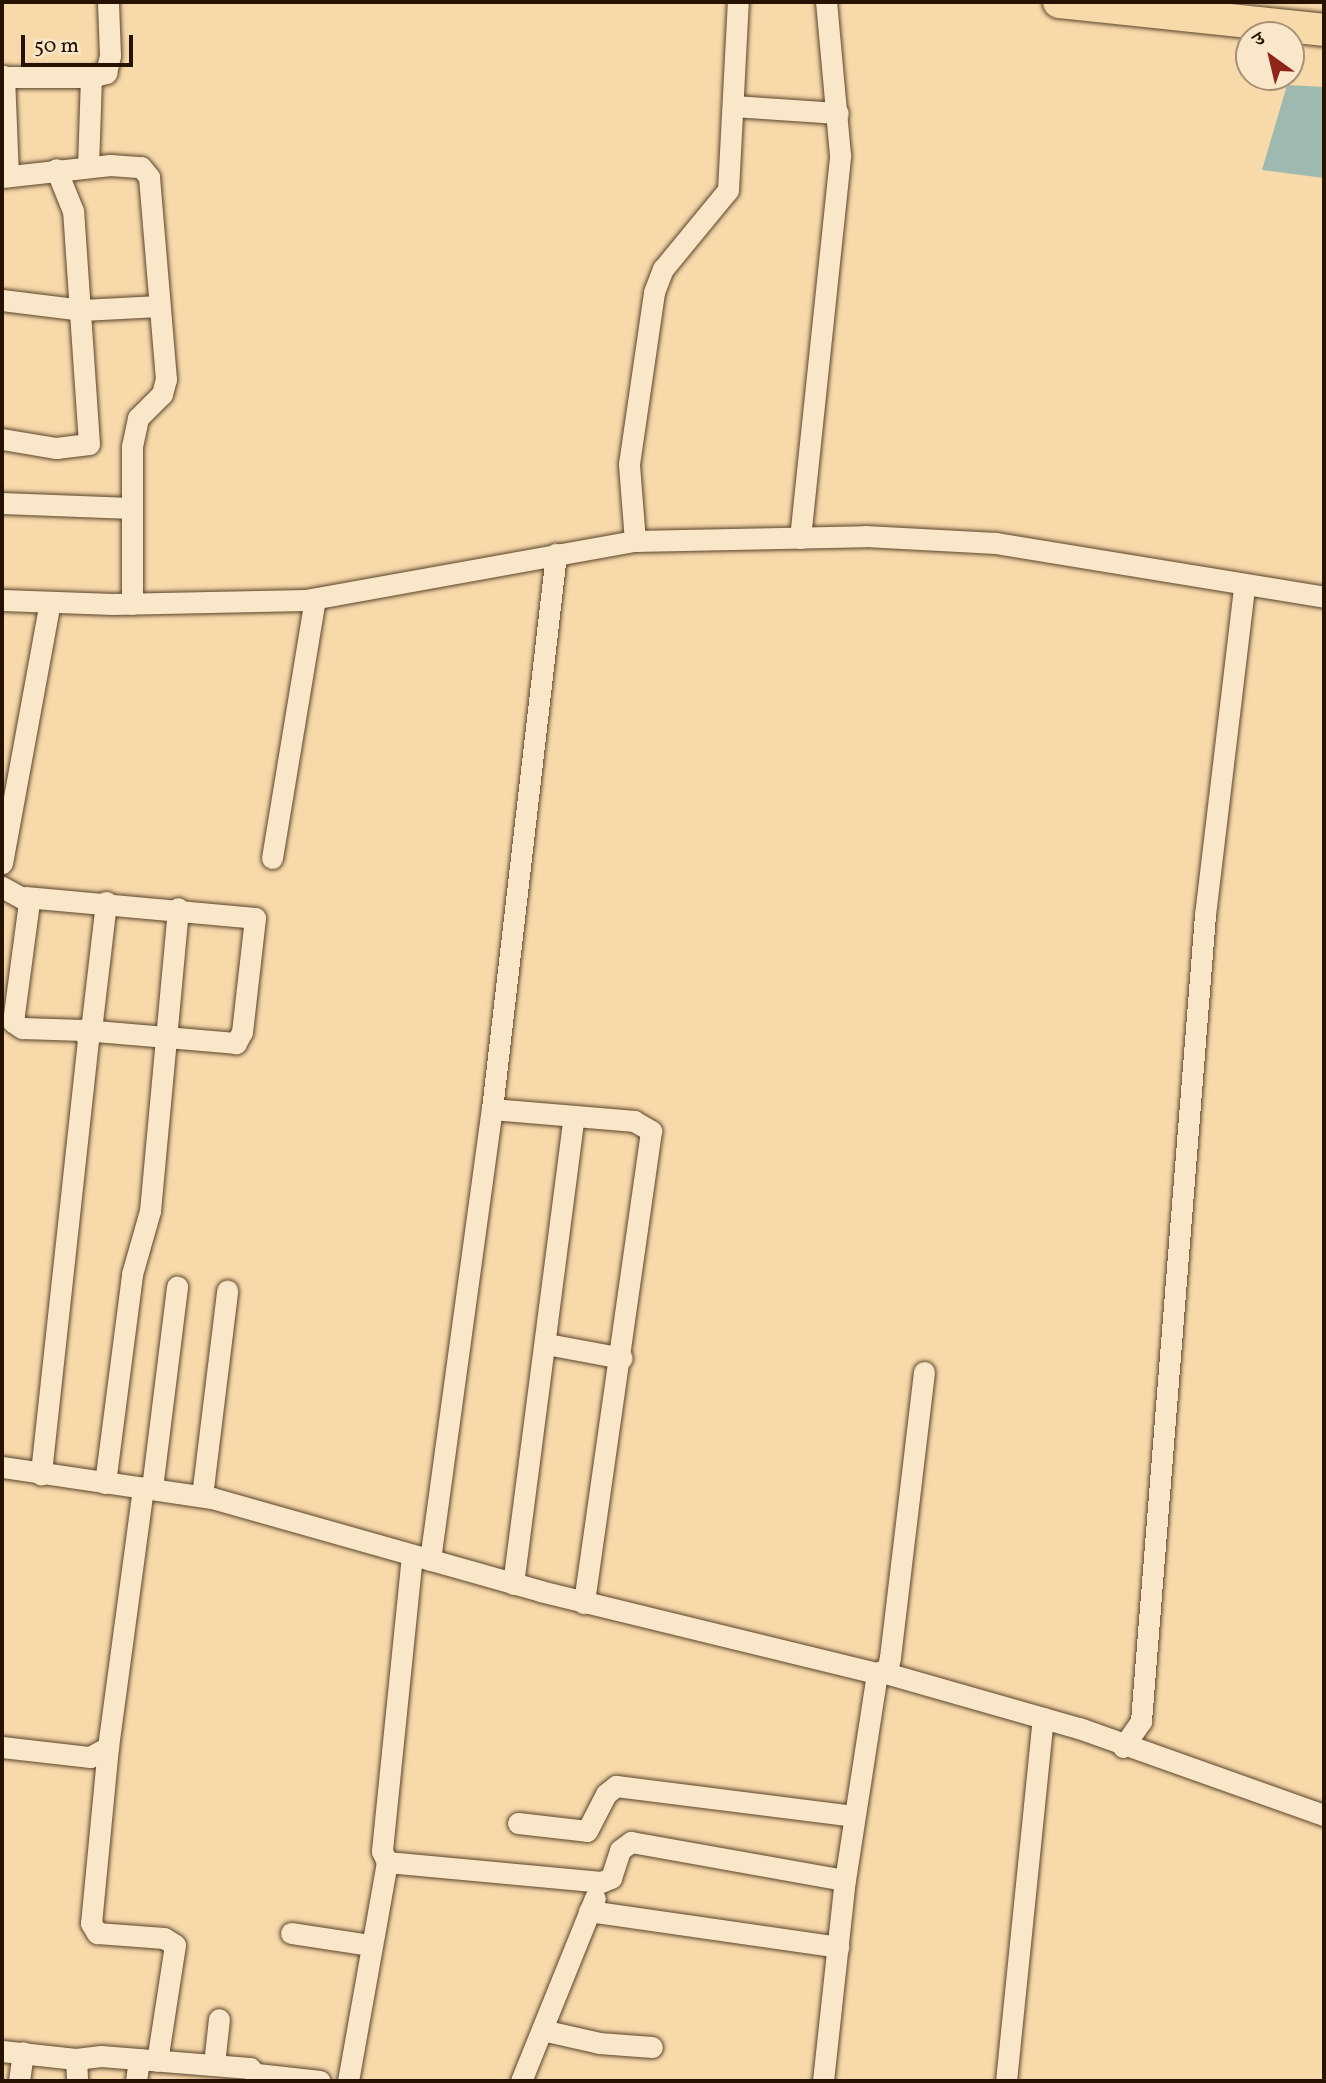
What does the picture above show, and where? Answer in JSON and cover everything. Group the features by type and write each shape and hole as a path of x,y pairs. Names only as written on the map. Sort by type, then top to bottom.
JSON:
{"highway":[{"path":"1059,2 1324,30"}],"street":[{"path":"108,2 109,66 106,73 91,77 3,76 5,175 134,165 146,170 151,184 165,387 138,418 135,429 131,508 132,604"},
{"path":"635,541 629,464 655,284 728,190 738,2"},
{"path":"800,538 840,155 826,2"},
{"path":"88,167 91,77"},
{"path":"733,106 838,113"},
{"path":"2,439 56,448 89,443 82,310 73,211 56,169"},
{"path":"2,300 82,310 159,306"},
{"path":"2,503 131,508"},
{"path":"2,600 132,604 315,599 635,541 865,536 996,543 1244,586 1324,597"},
{"path":"348,2081 387,1861 382,1851 421,1557 492,1109 556,554"},
{"path":"1123,1747 1141,1721 1205,915 1244,586"},
{"path":"272,858 315,599"},
{"path":"2,863 50,602"},
{"path":"2,887 25,897 253,916 256,925 240,1038 230,1045 87,1030 22,1028 13,1022 29,908 25,897"},
{"path":"41,1474 88,1046 87,1030 106,902"},
{"path":"105,1483 132,1274 147,1233 168,1038 178,908"},
{"path":"492,1109 634,1121 651,1131 622,1358 584,1603"},
{"path":"513,1584 547,1344 574,1116"},
{"path":"160,2066 175,1945 163,1938 97,1933 91,1923 108,1747 177,1287"},
{"path":"202,1496 227,1291"},
{"path":"547,1344 622,1358"},
{"path":"823,2081 853,1816 880,1673 890,1657 924,1372"},
{"path":"2,1467 202,1496 584,1603 880,1673 1043,1718 1324,1815"},
{"path":"1006,2081 1043,1718"},
{"path":"2,1747 90,1757 108,1747"},
{"path":"518,1823 587,1831 607,1794 617,1786 853,1816"},
{"path":"387,1861 601,1882 611,1878 620,1850 631,1842 845,1880"},
{"path":"522,2081 601,1882"},
{"path":"589,1911 838,1947"},
{"path":"291,1933 370,1945"},
{"path":"205,2070 219,2019"},
{"path":"542,2030 599,2043 652,2048"},
{"path":"19,2081 12,2052 205,2070 250,2068 259,2078 320,2081"},
{"path":"76,2059 77,2081"},
{"path":"136,2081 160,2066"}],"shaded area":[{"path":"1305,86 1324,87 1324,178 1262,170 1285,91 1305,91"}]}
